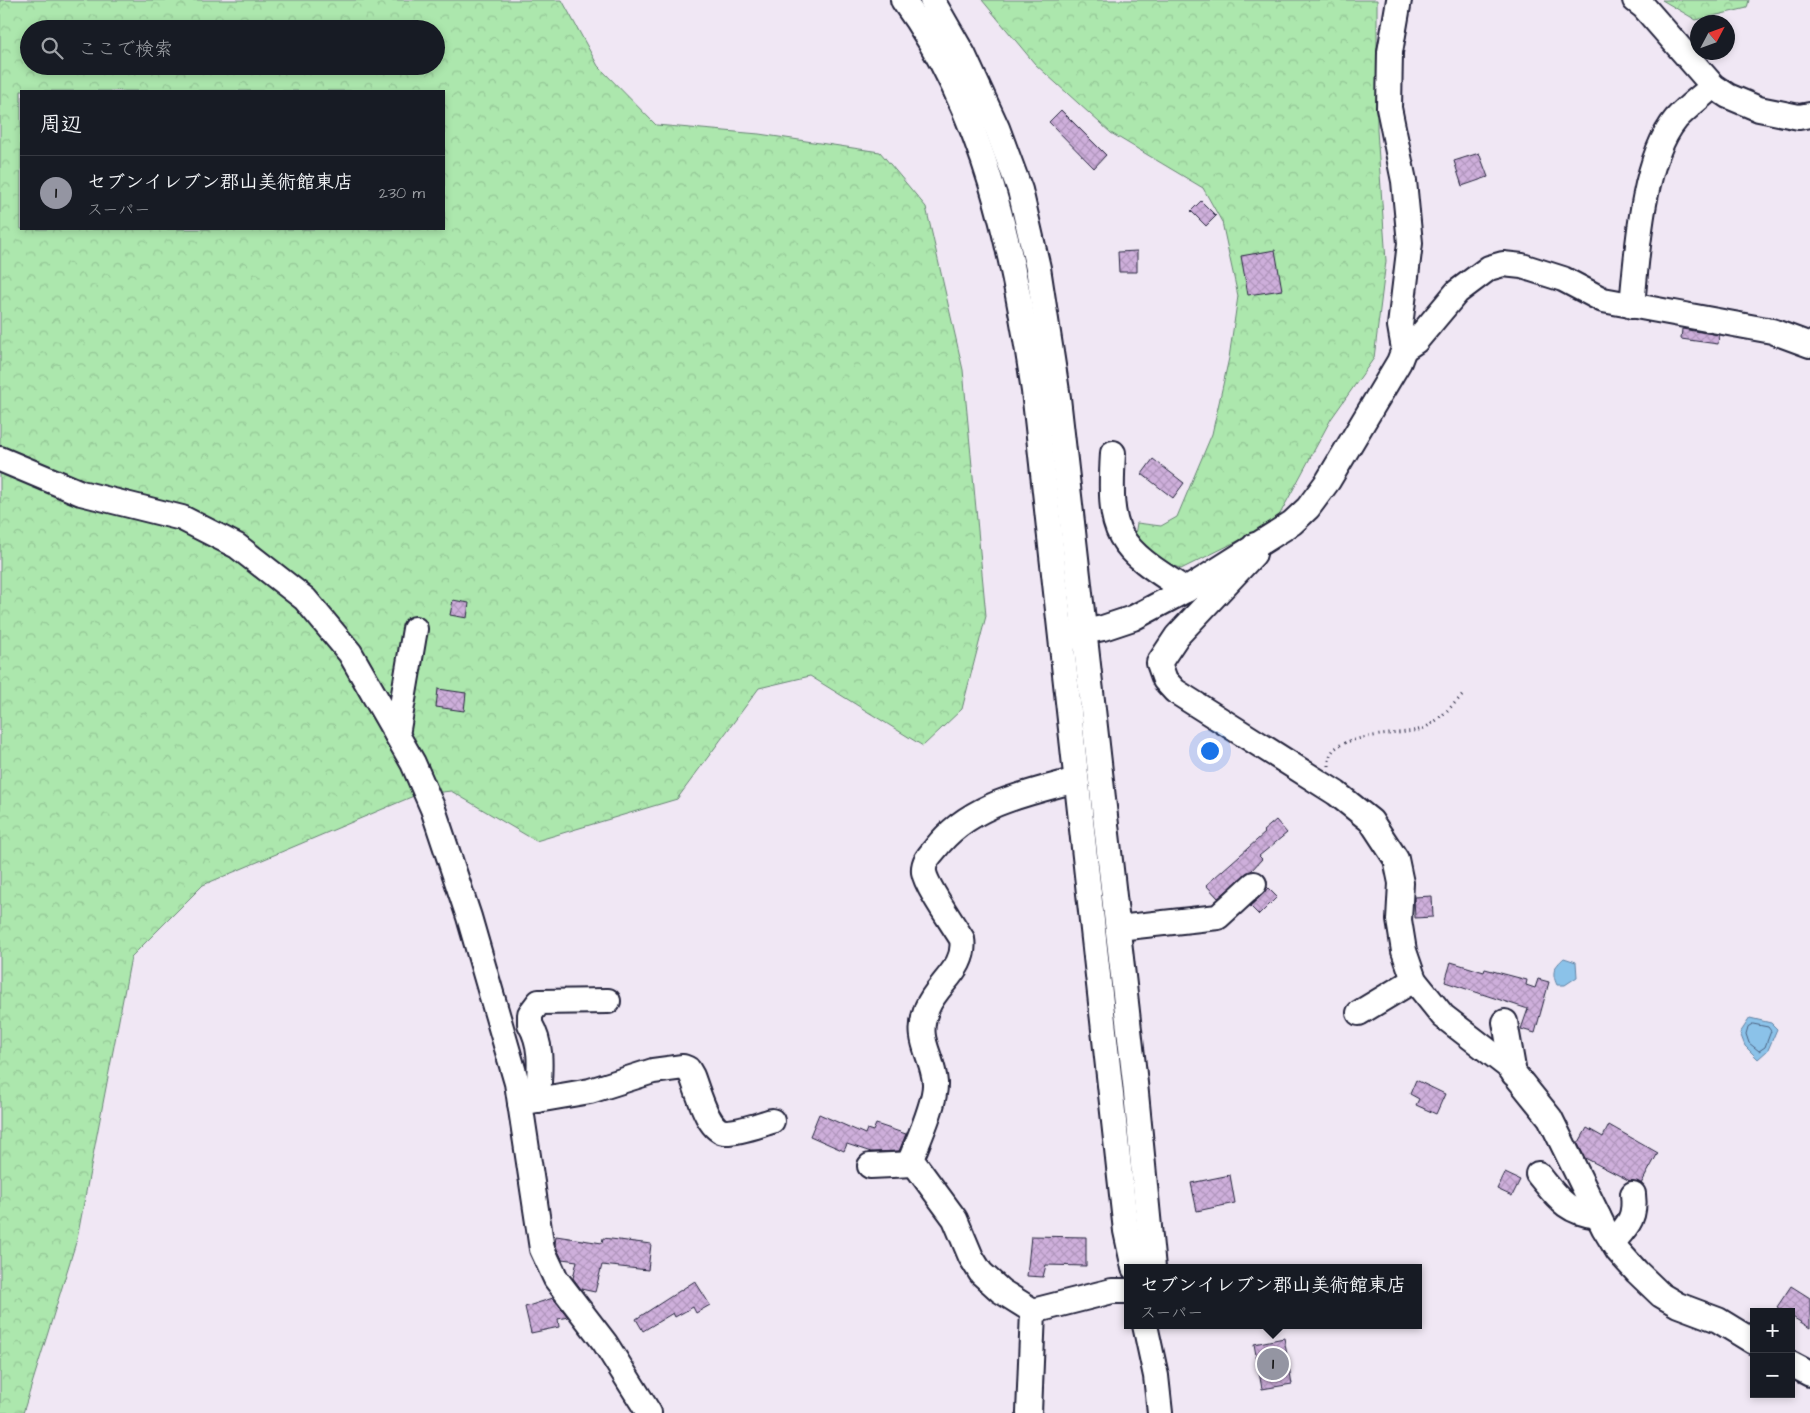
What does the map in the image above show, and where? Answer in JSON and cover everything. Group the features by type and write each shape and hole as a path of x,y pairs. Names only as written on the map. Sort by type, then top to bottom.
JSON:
{"street":[{"path":"903,0 916,18 972,128 998,200 1020,294 1118,928 1149,1212 1153,1264"},
{"path":"932,0 964,56 997,128 1020,190 1038,268 1058,398 1073,634 1076,780 1126,1231 1133,1264"},
{"path":"1073,634 1103,628 1133,618 1186,590 1292,523 1308,508 1328,481 1399,362 1404,349 1400,326 1410,243 1404,181 1389,108 1390,52 1399,0"},
{"path":"1635,0 1644,7 1713,86 1728,96 1759,109 1799,117 1810,115"},
{"path":"1632,306 1645,203 1662,142 1676,119 1713,86"},
{"path":"1404,349 1416,341 1457,292 1488,268 1504,264 1522,266 1563,279 1603,300 1772,331 1810,346"},
{"path":"1113,453 1111,506 1116,527 1137,558 1186,590"},
{"path":"0,459 81,493 182,518 237,546 305,599 350,653 413,763 436,818 492,994 517,1083 529,1101"},
{"path":"1255,545 1254,554 1177,636 1159,663 1165,680 1175,690 1336,793 1371,821 1396,859 1401,883 1398,920 1404,951 1414,980 1442,1016 1514,1074 1550,1118 1598,1216 1613,1242 1637,1272 1661,1295 1678,1305 1718,1320 1750,1340"},
{"path":"397,735 415,629"},
{"path":"1076,780 1000,802 966,819 940,843 925,862 924,872 928,885 962,939 963,948 960,961 927,1008 921,1034 935,1083 926,1122 911,1159 955,1220 971,1257 981,1273 1001,1292 1033,1311 1112,1291 1124,1291"},
{"path":"1118,928 1218,917 1254,884"},
{"path":"1359,1014 1414,980"},
{"path":"608,1001 539,1002 533,1007 530,1024 538,1037 540,1051 529,1101 542,1249 556,1278 605,1343 649,1413"},
{"path":"1505,1022 1514,1074"},
{"path":"529,1101 590,1091 653,1071 683,1068 688,1070 692,1076 711,1124 717,1130 726,1132 772,1121"},
{"path":"870,1166 914,1164"},
{"path":"1538,1174 1565,1206 1585,1215 1598,1216"},
{"path":"1613,1242 1632,1218 1635,1209 1633,1194"},
{"path":"1029,1413 1033,1311"},
{"path":"1147,1329 1156,1376 1160,1413"},
{"path":"1155,1329 1156,1376"},
{"path":"1795,1366 1810,1374"}],"path":[{"path":"1336,793 1329,766 1331,753 1340,746 1361,738 1419,730 1433,722 1464,695"}],"green space":[{"path":"0,0 562,0 598,66 656,125 759,134 880,152 926,207 963,370 986,616 962,709 923,746 810,676 759,688 677,799 536,841 451,791 416,795 203,885 131,957 77,1239 23,1413 0,1413"},
{"path":"982,0 1377,0 1377,130 1386,261 1374,358 1331,419 1280,514 1266,527 1181,569 1156,557 1135,535 1137,523 1161,526 1177,517 1212,434 1229,358 1238,296 1222,222 1203,188 1111,133 1035,64"},
{"path":"1662,0 1749,0 1747,8 1717,15 1690,16"}],"water":[{"path":"1564,958 1576,962 1577,977 1565,985 1557,985 1554,973 1558,964"},
{"path":"1750,1018 1771,1023 1777,1029 1768,1050 1758,1059 1745,1046 1740,1033"}],"building":[{"path":"1061,110 1106,155 1094,168 1049,122"},
{"path":"1479,153 1488,177 1462,186 1454,161"},
{"path":"1201,201 1216,216 1206,226 1191,211"},
{"path":"1275,250 1282,290 1248,295 1241,256"},
{"path":"1137,251 1137,272 1119,272 1118,252"},
{"path":"1682,329 1719,335 1718,344 1681,339"},
{"path":"1153,459 1184,483 1173,498 1142,474"},
{"path":"453,600 469,603 467,618 450,615"},
{"path":"438,689 466,693 464,711 436,707"},
{"path":"1276,820 1287,833 1259,856 1262,859 1251,871 1218,898 1206,885 1265,833 1263,831"},
{"path":"1267,887 1277,897 1259,915 1250,906 1263,894"},
{"path":"1432,896 1433,917 1415,918 1414,897"},
{"path":"1451,962 1484,972 1485,969 1527,980 1526,985 1535,988 1538,979 1549,982 1535,1033 1521,1029 1528,1009 1445,982"},
{"path":"1416,1080 1445,1094 1436,1114 1416,1105 1419,1099 1410,1094"},
{"path":"819,1114 865,1134 867,1129 873,1131 876,1124 906,1134 899,1151 871,1152 847,1144 844,1151 810,1136"},
{"path":"1609,1125 1658,1153 1641,1184 1630,1181 1585,1158 1578,1144 1587,1128 1603,1137"},
{"path":"1505,1173 1520,1180 1512,1196 1497,1189"},
{"path":"1230,1175 1235,1203 1197,1211 1191,1183"},
{"path":"556,1236 602,1243 603,1238 651,1244 648,1270 602,1265 595,1292 581,1289 573,1278 577,1261 562,1259 555,1245"},
{"path":"1031,1236 1086,1237 1086,1266 1046,1265 1043,1277 1027,1276"},
{"path":"695,1281 710,1305 696,1313 693,1307 675,1317 673,1313 643,1331 636,1319"},
{"path":"1791,1286 1810,1298 1810,1328 1795,1319 1795,1308 1777,1307"},
{"path":"553,1298 568,1317 558,1319 559,1327 531,1333 525,1307"},
{"path":"1284,1338 1292,1384 1262,1389 1254,1344"}],"place":[{"name":"セブンイレブン郡山美術館東店","path":"1273,1364"}]}
